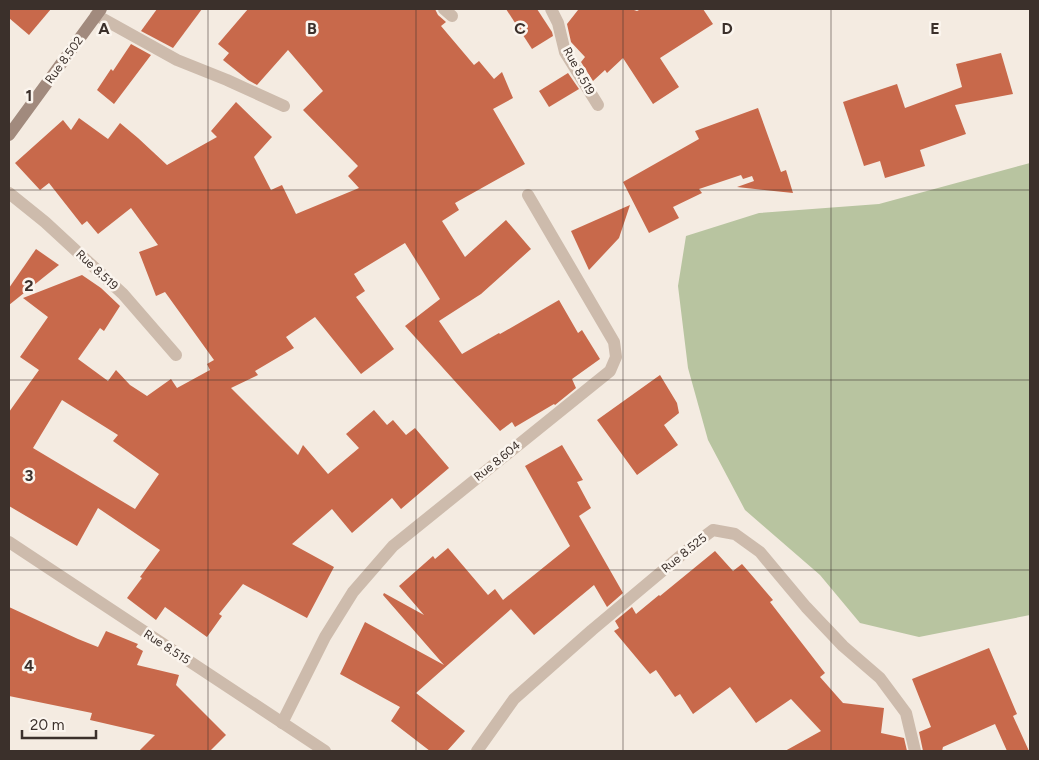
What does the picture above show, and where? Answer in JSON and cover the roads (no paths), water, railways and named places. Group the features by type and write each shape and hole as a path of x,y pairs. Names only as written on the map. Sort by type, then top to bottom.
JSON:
{"main road":[{"name":"Rue 8.502","path":"9,135 99,12"}],"street":[{"name":"Rue 8.519","path":"550,9 558,23 565,52 598,105"},
{"path":"99,12 177,60 284,106"},
{"name":"Rue 8.519","path":"9,193 45,222 123,294 176,355"},
{"name":"Rue 8.604","path":"282,723 325,637 352,592 393,546 610,371 616,357 614,342 528,195"},
{"name":"Rue 8.525","path":"477,751 514,699 592,630 713,530 735,534 760,552 806,607 843,646 880,678 906,713 916,751"},
{"name":"Rue 8.515","path":"9,542 325,751"}]}
